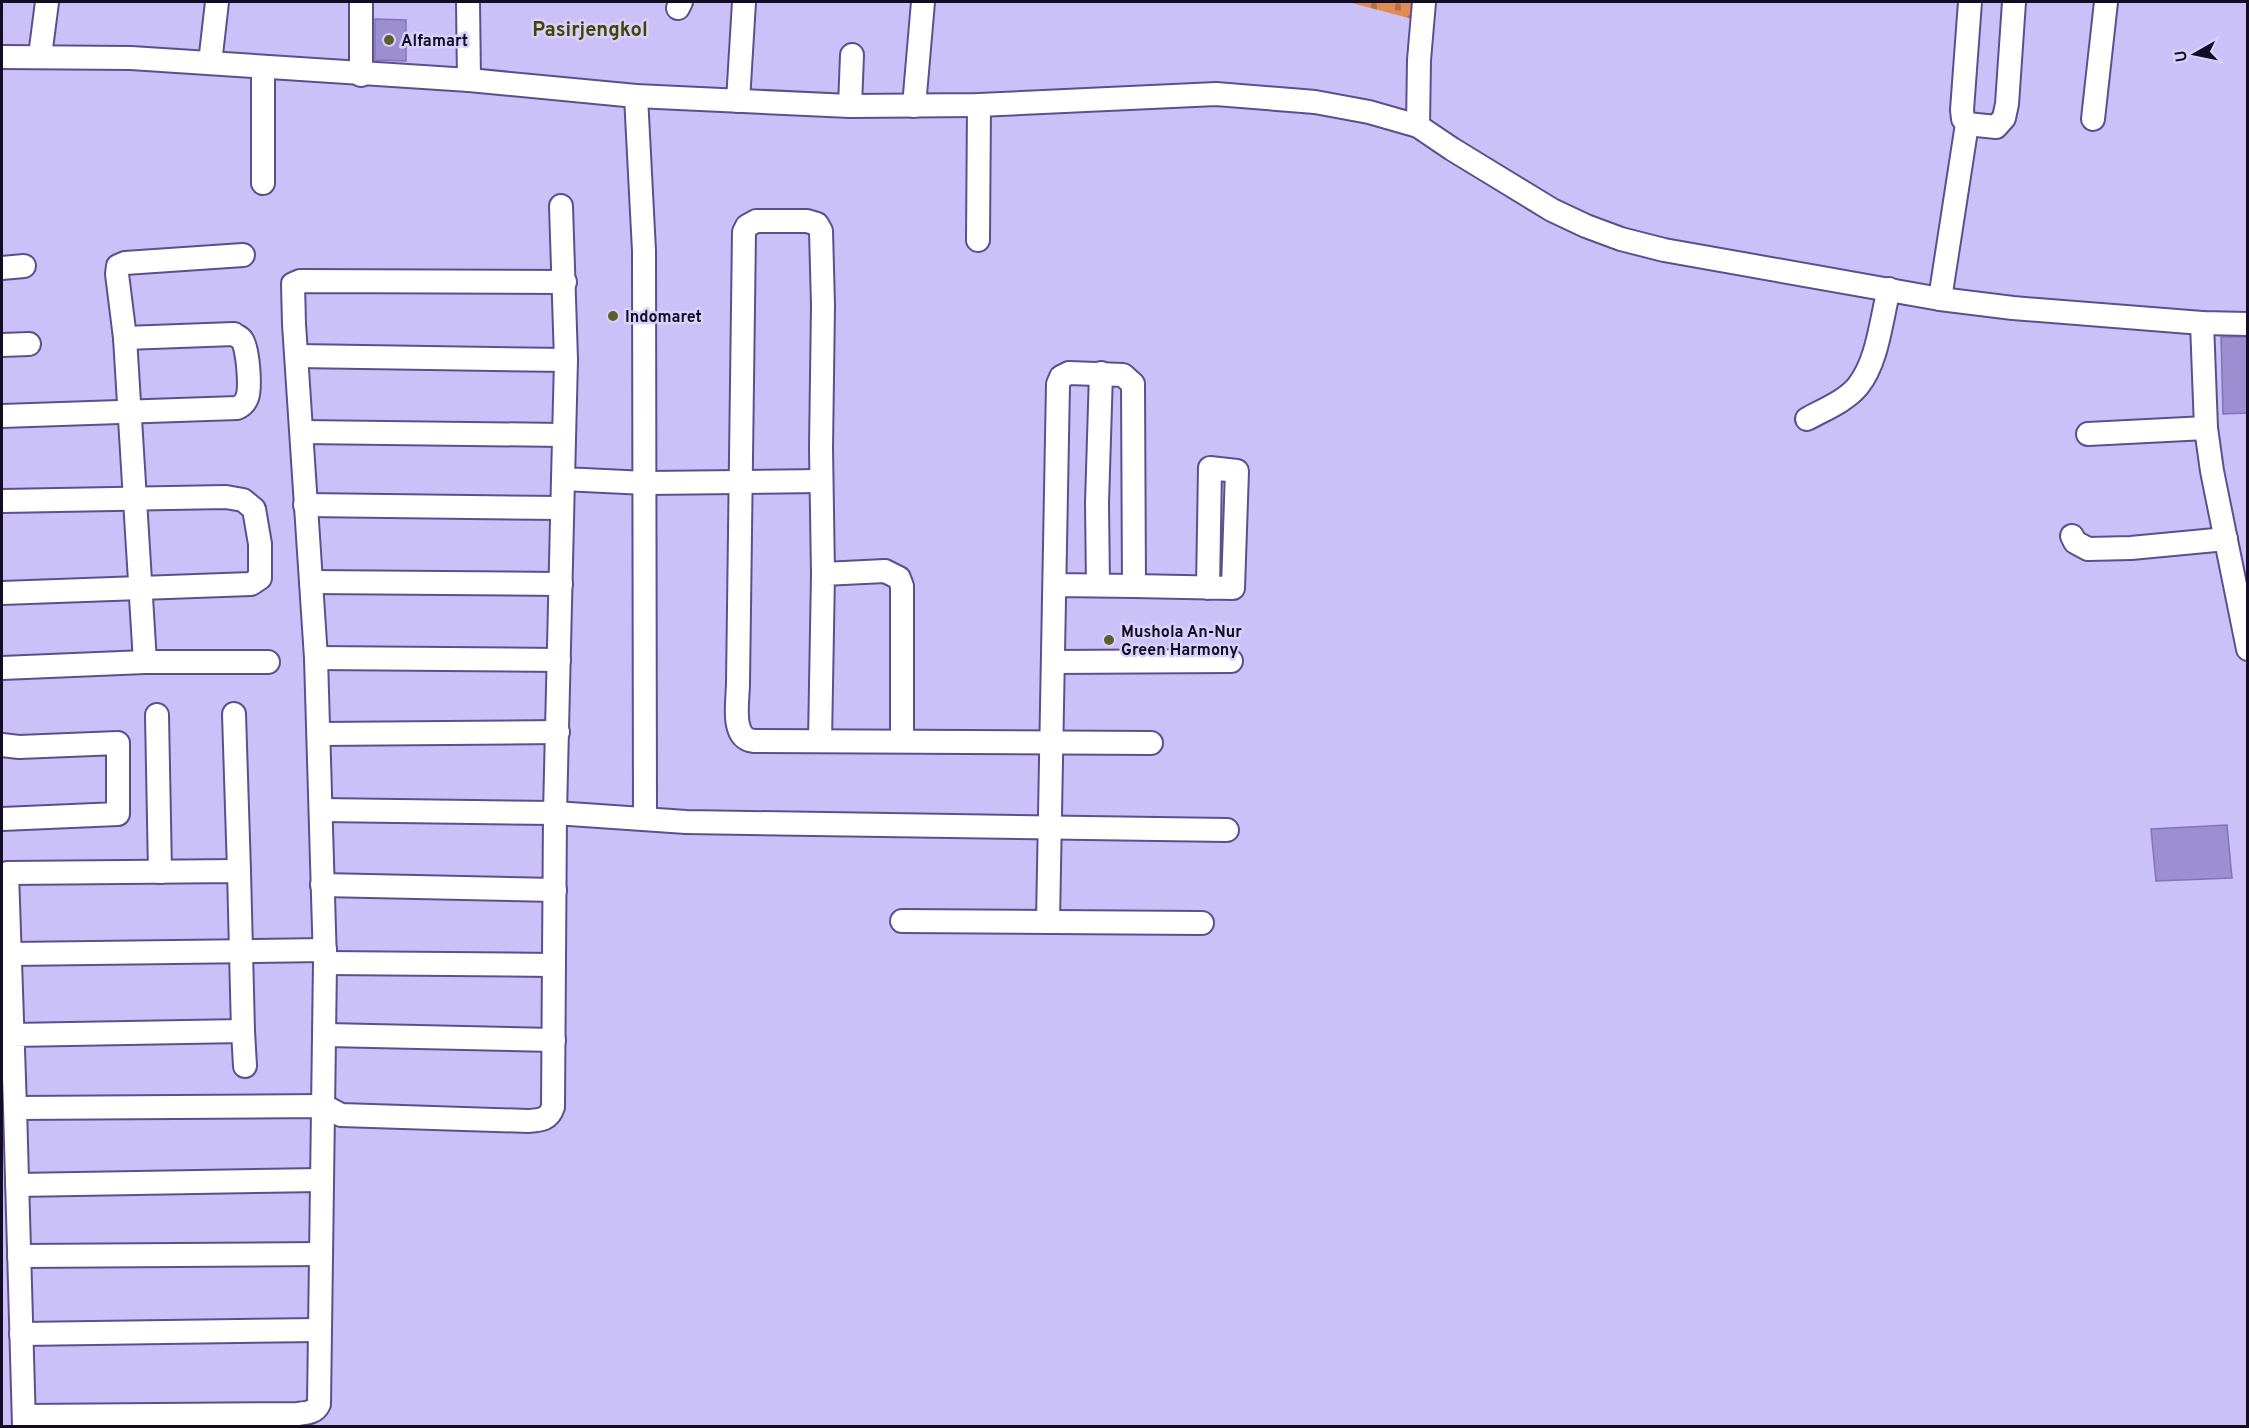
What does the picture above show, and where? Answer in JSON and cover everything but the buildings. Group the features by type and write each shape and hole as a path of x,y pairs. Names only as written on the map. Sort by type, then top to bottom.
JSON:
{"street":[{"path":"40,56 47,2"},
{"path":"210,63 217,2"},
{"path":"361,2 361,75"},
{"path":"468,2 469,80"},
{"path":"738,101 744,2"},
{"path":"914,106 923,2"},
{"path":"1418,126 1419,60 1424,2"},
{"path":"1970,2 1963,119 1967,124 1996,127 2004,118 2014,2"},
{"path":"2093,119 2106,2"},
{"path":"850,106 852,55"},
{"path":"2,57 131,58 361,75 469,80 636,96 850,106 979,105 1216,94 1315,102 1369,112 1418,126 1552,210 1621,239 1664,250 1940,299 2013,308 2247,324"},
{"path":"263,68 263,183"},
{"path":"636,96 645,251 645,819"},
{"path":"978,240 979,105"},
{"path":"1940,299 1967,124"},
{"path":"11,1116 324,1106 341,1115 539,1120 547,1118 553,1107 555,813 566,360 561,206"},
{"path":"820,741 823,574 821,481 823,238 822,231 817,224 807,221 756,221 751,223 744,232 738,683 740,733 748,741 1151,743"},
{"path":"145,662 124,338 117,274 120,264 243,255"},
{"path":"2,268 24,266"},
{"path":"239,871 7,873 5,894 10,954 11,1116 16,1185 10,1212 19,1256 11,1291 21,1334 24,1421 229,1420 312,1412 319,1404 321,1180 326,1035 325,956 316,658 293,284 296,281 565,282"},
{"path":"1807,419 1858,386 1871,361 1889,289"},
{"path":"2202,322 2206,428 2212,471 2247,649"},
{"path":"2,416 128,413 243,406 248,395 248,370 244,344 234,334 124,338"},
{"path":"2,345 29,344"},
{"path":"297,356 566,360"},
{"path":"1048,922 1058,380 1069,373 1123,375 1133,384 1134,586"},
{"path":"1098,585 1101,373"},
{"path":"2088,434 2206,428"},
{"path":"302,432 563,435"},
{"path":"1055,585 1098,585 1208,588 1233,588 1237,471 1210,468 1208,588"},
{"path":"563,479 646,483 821,481"},
{"path":"2,501 226,497 243,500 254,509 260,544 260,578 254,583 2,593"},
{"path":"306,505 561,508"},
{"path":"2072,536 2075,542 2088,549 2131,548 2226,538"},
{"path":"823,574 885,571 899,578 903,597 902,741"},
{"path":"311,582 561,584"},
{"path":"316,658 559,660"},
{"path":"2,668 145,662 268,662"},
{"path":"1053,662 1231,662"},
{"path":"234,714 245,1066"},
{"path":"157,715 160,872"},
{"path":"319,734 558,732"},
{"path":"2,745 19,747 118,743 118,814 2,819"},
{"path":"321,810 555,813 686,822 1227,830"},
{"path":"322,885 555,890"},
{"path":"902,921 1202,923"},
{"path":"10,954 241,951 554,964"},
{"path":"12,1035 243,1031"},
{"path":"326,1035 554,1040"},
{"path":"16,1185 321,1180"},
{"path":"19,1256 320,1254"},
{"path":"21,1334 319,1330"}],"green space":[{"path":"1348,2 1417,2 1416,20"}],"place":[{"name":"Alfamart","path":"389,40"},
{"name":"Indomaret","path":"613,316"},
{"name":"Mushola An-Nur Green Harmony","path":"1109,640"}],"district":[{"name":"Pasirjengkol","path":"590,29"}]}
